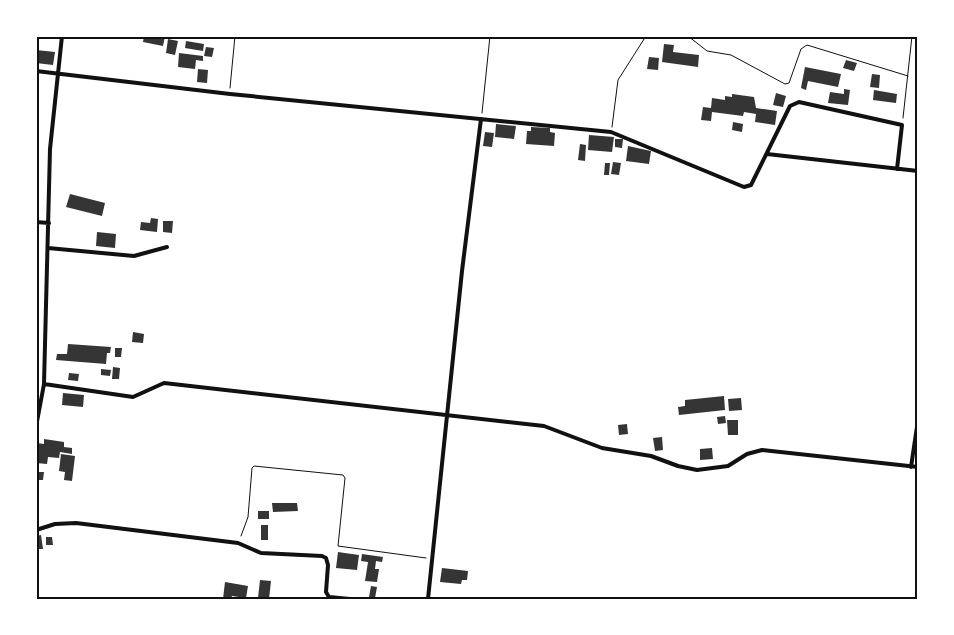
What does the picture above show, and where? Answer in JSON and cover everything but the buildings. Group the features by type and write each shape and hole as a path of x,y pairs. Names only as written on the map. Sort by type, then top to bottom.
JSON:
{"street":[{"path":"36,427 44,384 50,149 62,36"},
{"path":"36,71 230,94 611,132 744,187 751,185 790,106 799,102 902,125 897,169"},
{"path":"428,599 462,271 481,119"},
{"path":"767,154 918,171"},
{"path":"36,222 49,223"},
{"path":"48,248 134,256 167,247"},
{"path":"44,384 134,397 164,383 544,426 602,448 651,456 678,466 697,470 728,466 748,454 762,450 918,467"},
{"path":"911,467 918,420"},
{"path":"36,530 68,522 238,543 261,553 322,556 326,558 328,565 326,592 329,597 350,599"}],"path":[{"path":"230,94 236,36"},
{"path":"481,119 490,36"},
{"path":"611,132 618,80 646,36"},
{"path":"688,36 707,51 731,55 785,84 789,83 801,49 806,45 813,45 908,76"},
{"path":"902,125 912,36"},
{"path":"238,543 248,517 252,468 257,466 345,476 338,546 432,558"}]}
